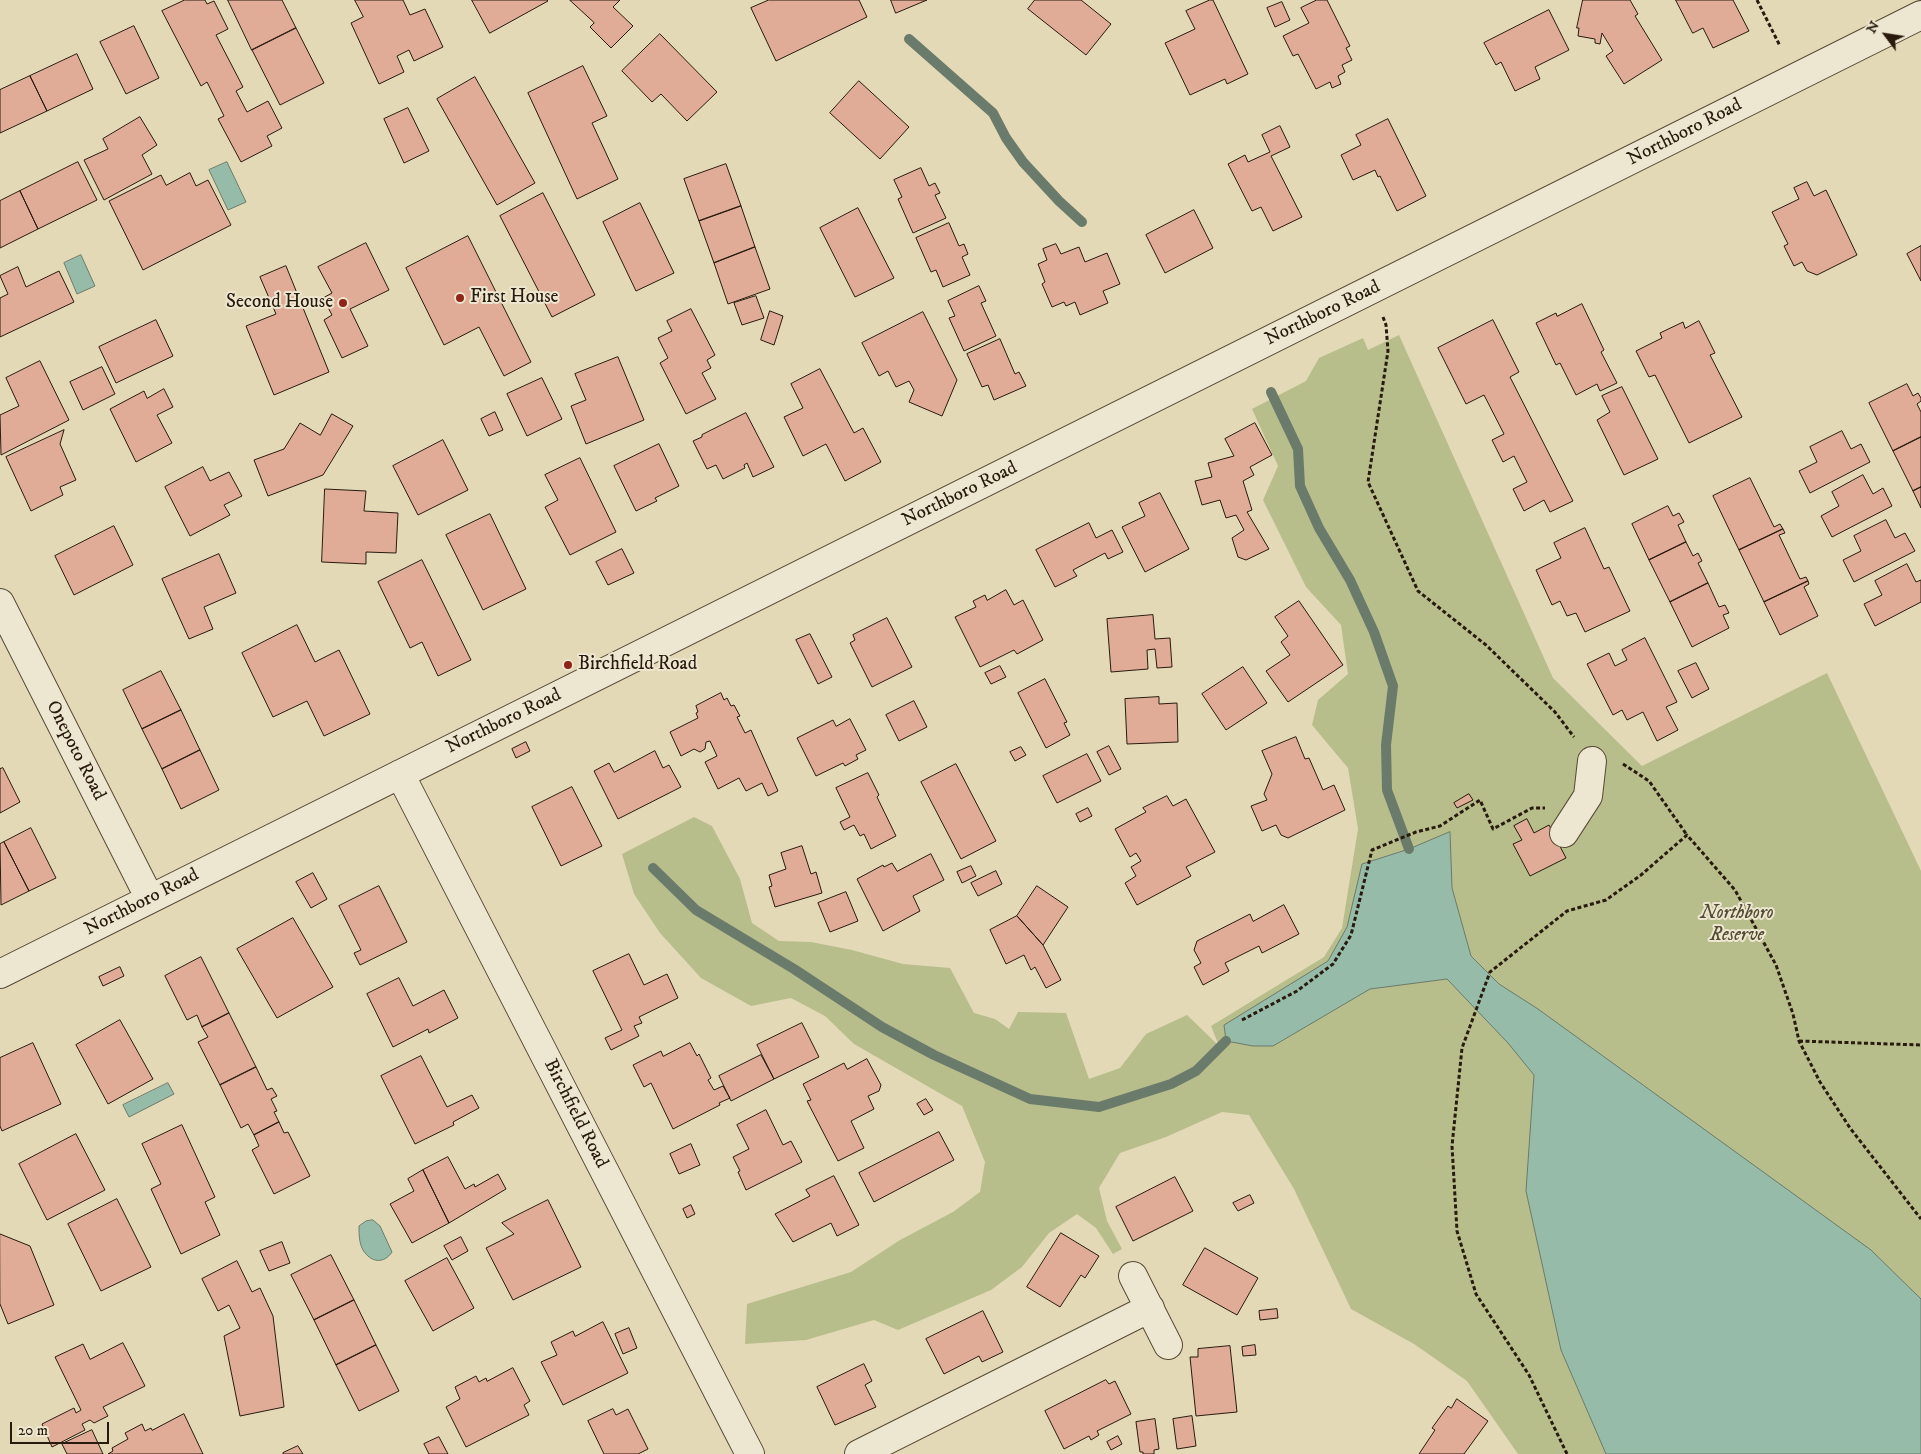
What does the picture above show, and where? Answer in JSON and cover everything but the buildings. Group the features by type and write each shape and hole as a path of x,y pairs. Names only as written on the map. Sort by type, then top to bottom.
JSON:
{"street":[{"name":"Northboro Road","path":"0,974 1921,15"},
{"name":"Onepoto Road","path":"0,602 150,899"},
{"path":"1564,833 1588,796 1592,761"},
{"name":"Birchfield Road","path":"400,774 750,1454"},
{"path":"1133,1276 1168,1345"},
{"path":"859,1454 1150,1308"}],"path":[{"path":"1757,0 1780,46"},
{"path":"1372,289 1386,325 1388,351 1368,482 1418,591 1486,644 1555,712 1592,761 1622,764 1649,781 1687,835 1735,890 1776,965 1793,1014 1799,1041 1820,1082 1850,1128 1921,1219"},
{"path":"1242,1020 1296,991 1334,964 1351,935 1372,850 1416,832 1440,826 1480,800 1493,829 1532,808 1550,808 1588,796"},
{"path":"1567,1454 1529,1375 1476,1294 1457,1232 1452,1146 1462,1048 1490,972 1567,911 1606,900 1640,875 1687,835"},
{"path":"1799,1041 1921,1045"}],"green space":[{"name":"Northboro Reserve","path":"1399,335 1553,678 1642,766 1827,673 1921,871 1921,1454 1518,1454 1467,1381 1414,1344 1351,1309 1294,1189 1249,1115 1222,1112 1166,1137 1120,1153 1099,1188 1107,1221 1122,1249 1113,1254 1096,1228 1077,1214 1049,1233 1022,1267 991,1290 898,1330 874,1320 806,1340 745,1344 747,1304 851,1272 900,1240 953,1212 980,1192 985,1162 962,1106 854,1044 825,1016 791,998 751,1006 701,978 660,933 634,894 622,854 694,817 712,826 740,879 752,923 779,941 811,942 852,950 903,964 950,968 974,1013 995,1019 1009,1029 1018,1012 1066,1013 1089,1079 1120,1068 1146,1034 1187,1015 1219,1046 1211,1026 1324,957 1342,928 1358,829 1348,768 1312,725 1318,700 1348,674 1341,625 1306,587 1263,500 1278,466 1252,409 1306,381 1319,358 1363,338 1368,350"}],"shaded area":[{"path":"227,162 246,202 228,210 209,170"},
{"path":"81,255 95,286 77,294 64,263"},
{"path":"1450,832 1452,888 1471,956 1499,984 1538,1009 1871,1250 1921,1299 1921,1454 1606,1454 1561,1350 1526,1191 1534,1075 1508,1043 1447,979 1370,989 1273,1046 1253,1046 1226,1041 1224,1025 1328,961 1347,927 1362,864 1409,849"},
{"path":"168,1083 174,1094 129,1117 123,1105"},
{"path":"373,1220 380,1226 392,1252 385,1259 374,1260 363,1250 360,1241 359,1226 366,1221"}],"waterway":[{"path":"909,39 993,113 1006,138 1023,162 1059,201 1082,222"},
{"path":"1271,392 1298,449 1300,486 1319,528 1350,580 1374,632 1393,686 1386,745 1387,790 1409,849"},
{"path":"653,868 696,910 794,969 882,1027 934,1055 1030,1099 1099,1107 1171,1084 1196,1071 1226,1041"}],"place":[{"name":"First House","path":"460,298"},
{"name":"Second House","path":"343,303"},
{"name":"Birchfield Road","path":"568,665"}]}
